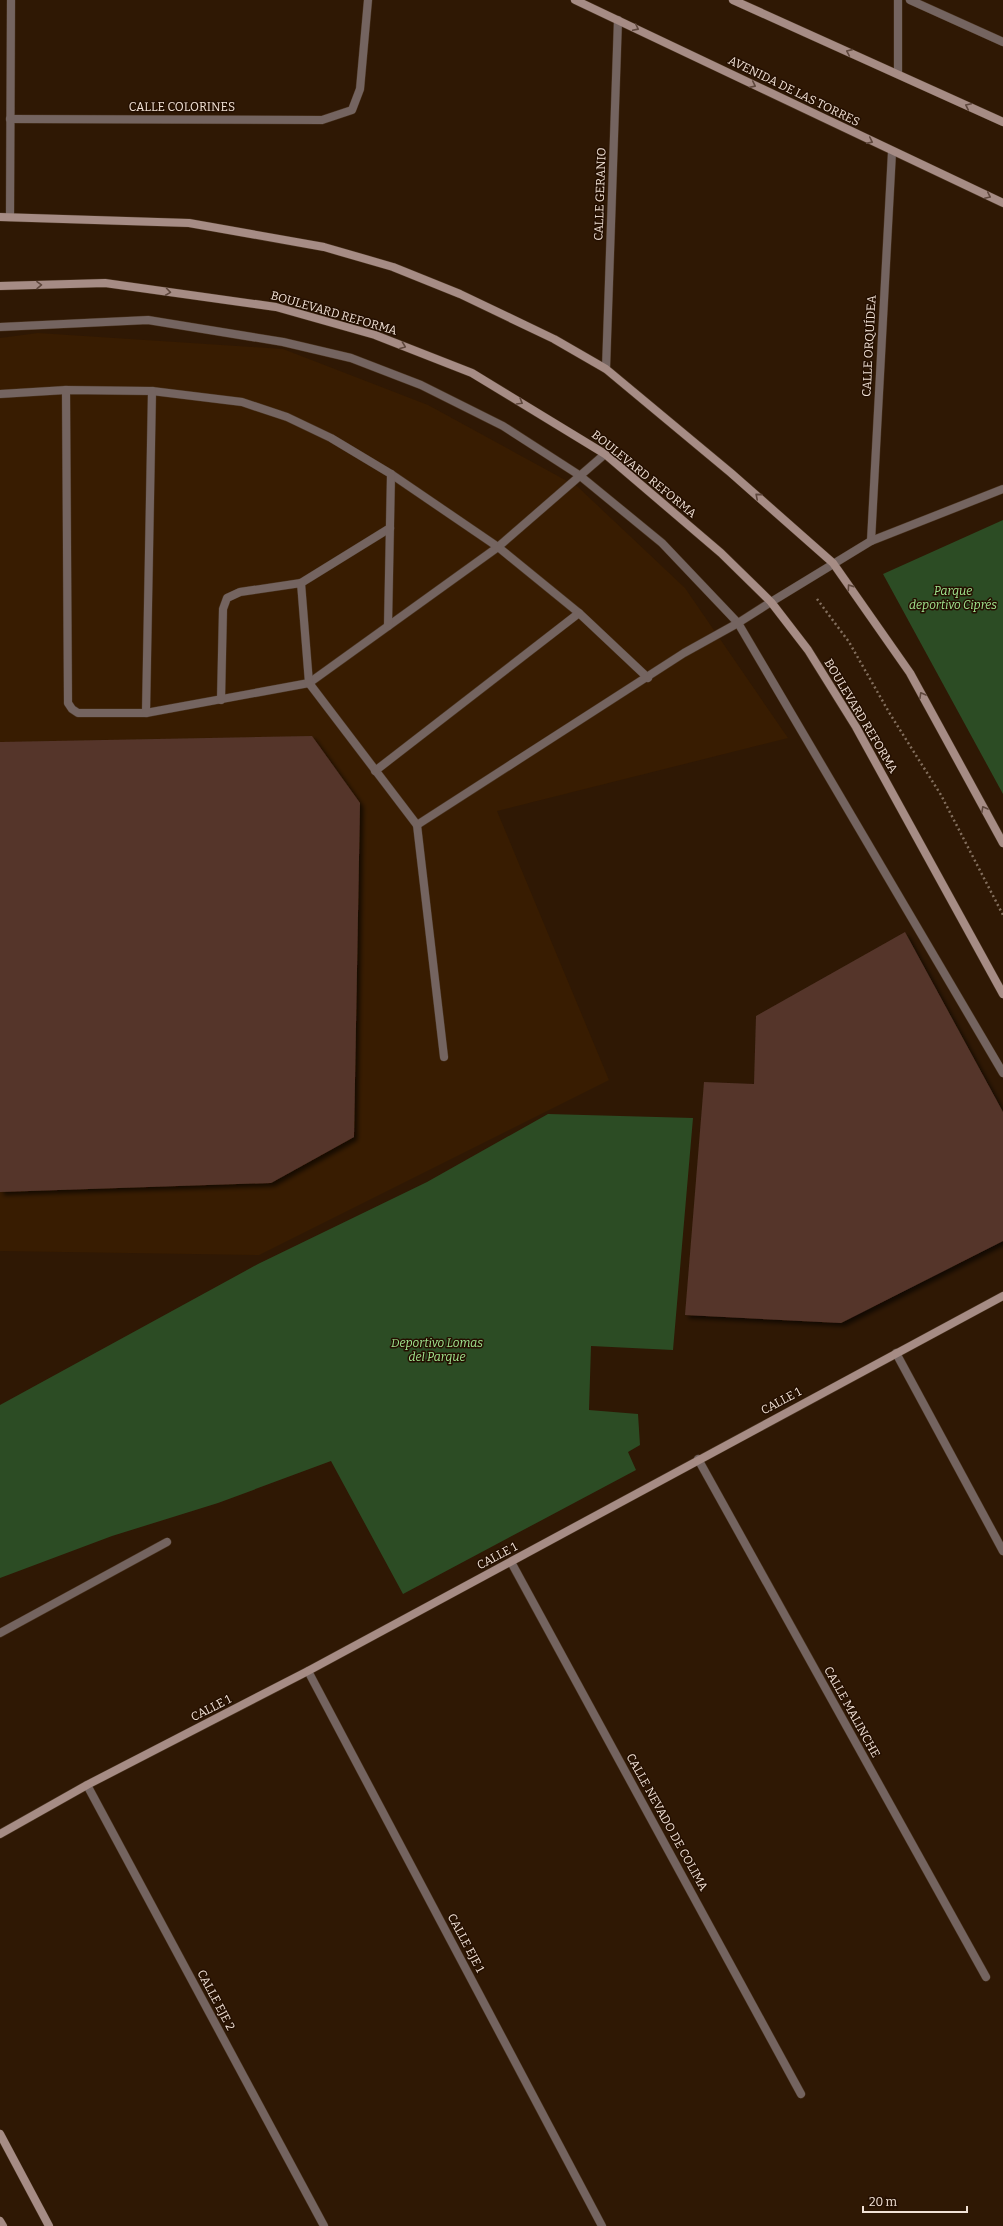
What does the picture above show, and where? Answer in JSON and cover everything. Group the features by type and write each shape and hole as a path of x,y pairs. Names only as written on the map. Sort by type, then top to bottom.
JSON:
{"main road":[{"name":"AVENIDA DE LAS TORRES","path":"575,0 892,152 1003,203"},
{"path":"733,0 898,73 1003,122"},
{"path":"0,218 10,217 188,223 324,247 393,267 460,294 554,339 606,369 731,473 833,563 910,673 1003,843"},
{"name":"BOULEVARD REFORMA","path":"0,286 105,283 276,307 375,335 472,373 605,454 721,553 770,602 808,650 856,727 1003,994"},
{"name":"CALLE 1","path":"0,1834 87,1785 308,1671 698,1459 1003,1296"},
{"path":"0,2134 49,2226"},
{"path":"0,2221 3,2226"}],"street":[{"path":"10,217 11,0"},
{"name":"CALLE COLORINES","path":"10,119 322,120 352,110 360,89 368,0"},
{"path":"898,0 898,73"},
{"path":"910,0 1003,42"},
{"name":"CALLE GERANIO","path":"606,369 618,20"},
{"name":"CALLE ORQUÍDEA","path":"871,541 892,152"},
{"path":"0,327 148,320 283,342 351,358 421,385 496,423 579,475 662,543 738,623 1003,1073"},
{"path":"66,390 68,703 72,709 78,713 146,713 309,683 498,547 579,475 605,454"},
{"path":"0,394 66,390 152,391 242,402 287,417 332,438 391,474 498,547 579,613 648,678"},
{"path":"146,713 152,391"},
{"path":"388,626 391,474"},
{"path":"417,826 648,678 684,653 738,623 803,581 871,541 1003,489"},
{"path":"221,700 223,609 228,598 240,592 301,583 390,528"},
{"path":"301,583 309,683 417,826 444,1057"},
{"path":"376,771 579,613"},
{"path":"896,1353 1003,1551"},
{"name":"CALLE MALINCHE","path":"698,1459 986,1977"},
{"path":"0,1633 167,1542"},
{"name":"CALLE NEVADO DE COLIMA","path":"511,1562 801,2094"},
{"name":"CALLE EJE 1","path":"308,1671 602,2226"},
{"name":"CALLE EJE 2","path":"87,1785 324,2226"}],"path":[{"path":"803,581 849,642 890,714 941,795 1003,915"}],"shaded area":[{"path":"38,333 283,349 428,405 578,487 685,588 788,738 497,811 609,1080 259,1255 0,1251 0,338"}],"green space":[{"name":"Parque deportivo Ciprés","path":"1003,520 1003,794 883,574"},
{"name":"Deportivo Lomas del Parque","path":"548,1114 693,1118 673,1350 591,1346 589,1410 638,1414 640,1445 628,1452 636,1470 403,1594 331,1461 218,1503 112,1536 0,1578 0,1405 258,1264 427,1182"}],"building":[{"path":"312,736 360,803 354,1137 271,1183 0,1192 0,742"},
{"path":"905,932 1003,1112 1003,1241 841,1323 685,1315 704,1082 754,1084 756,1016"}]}
